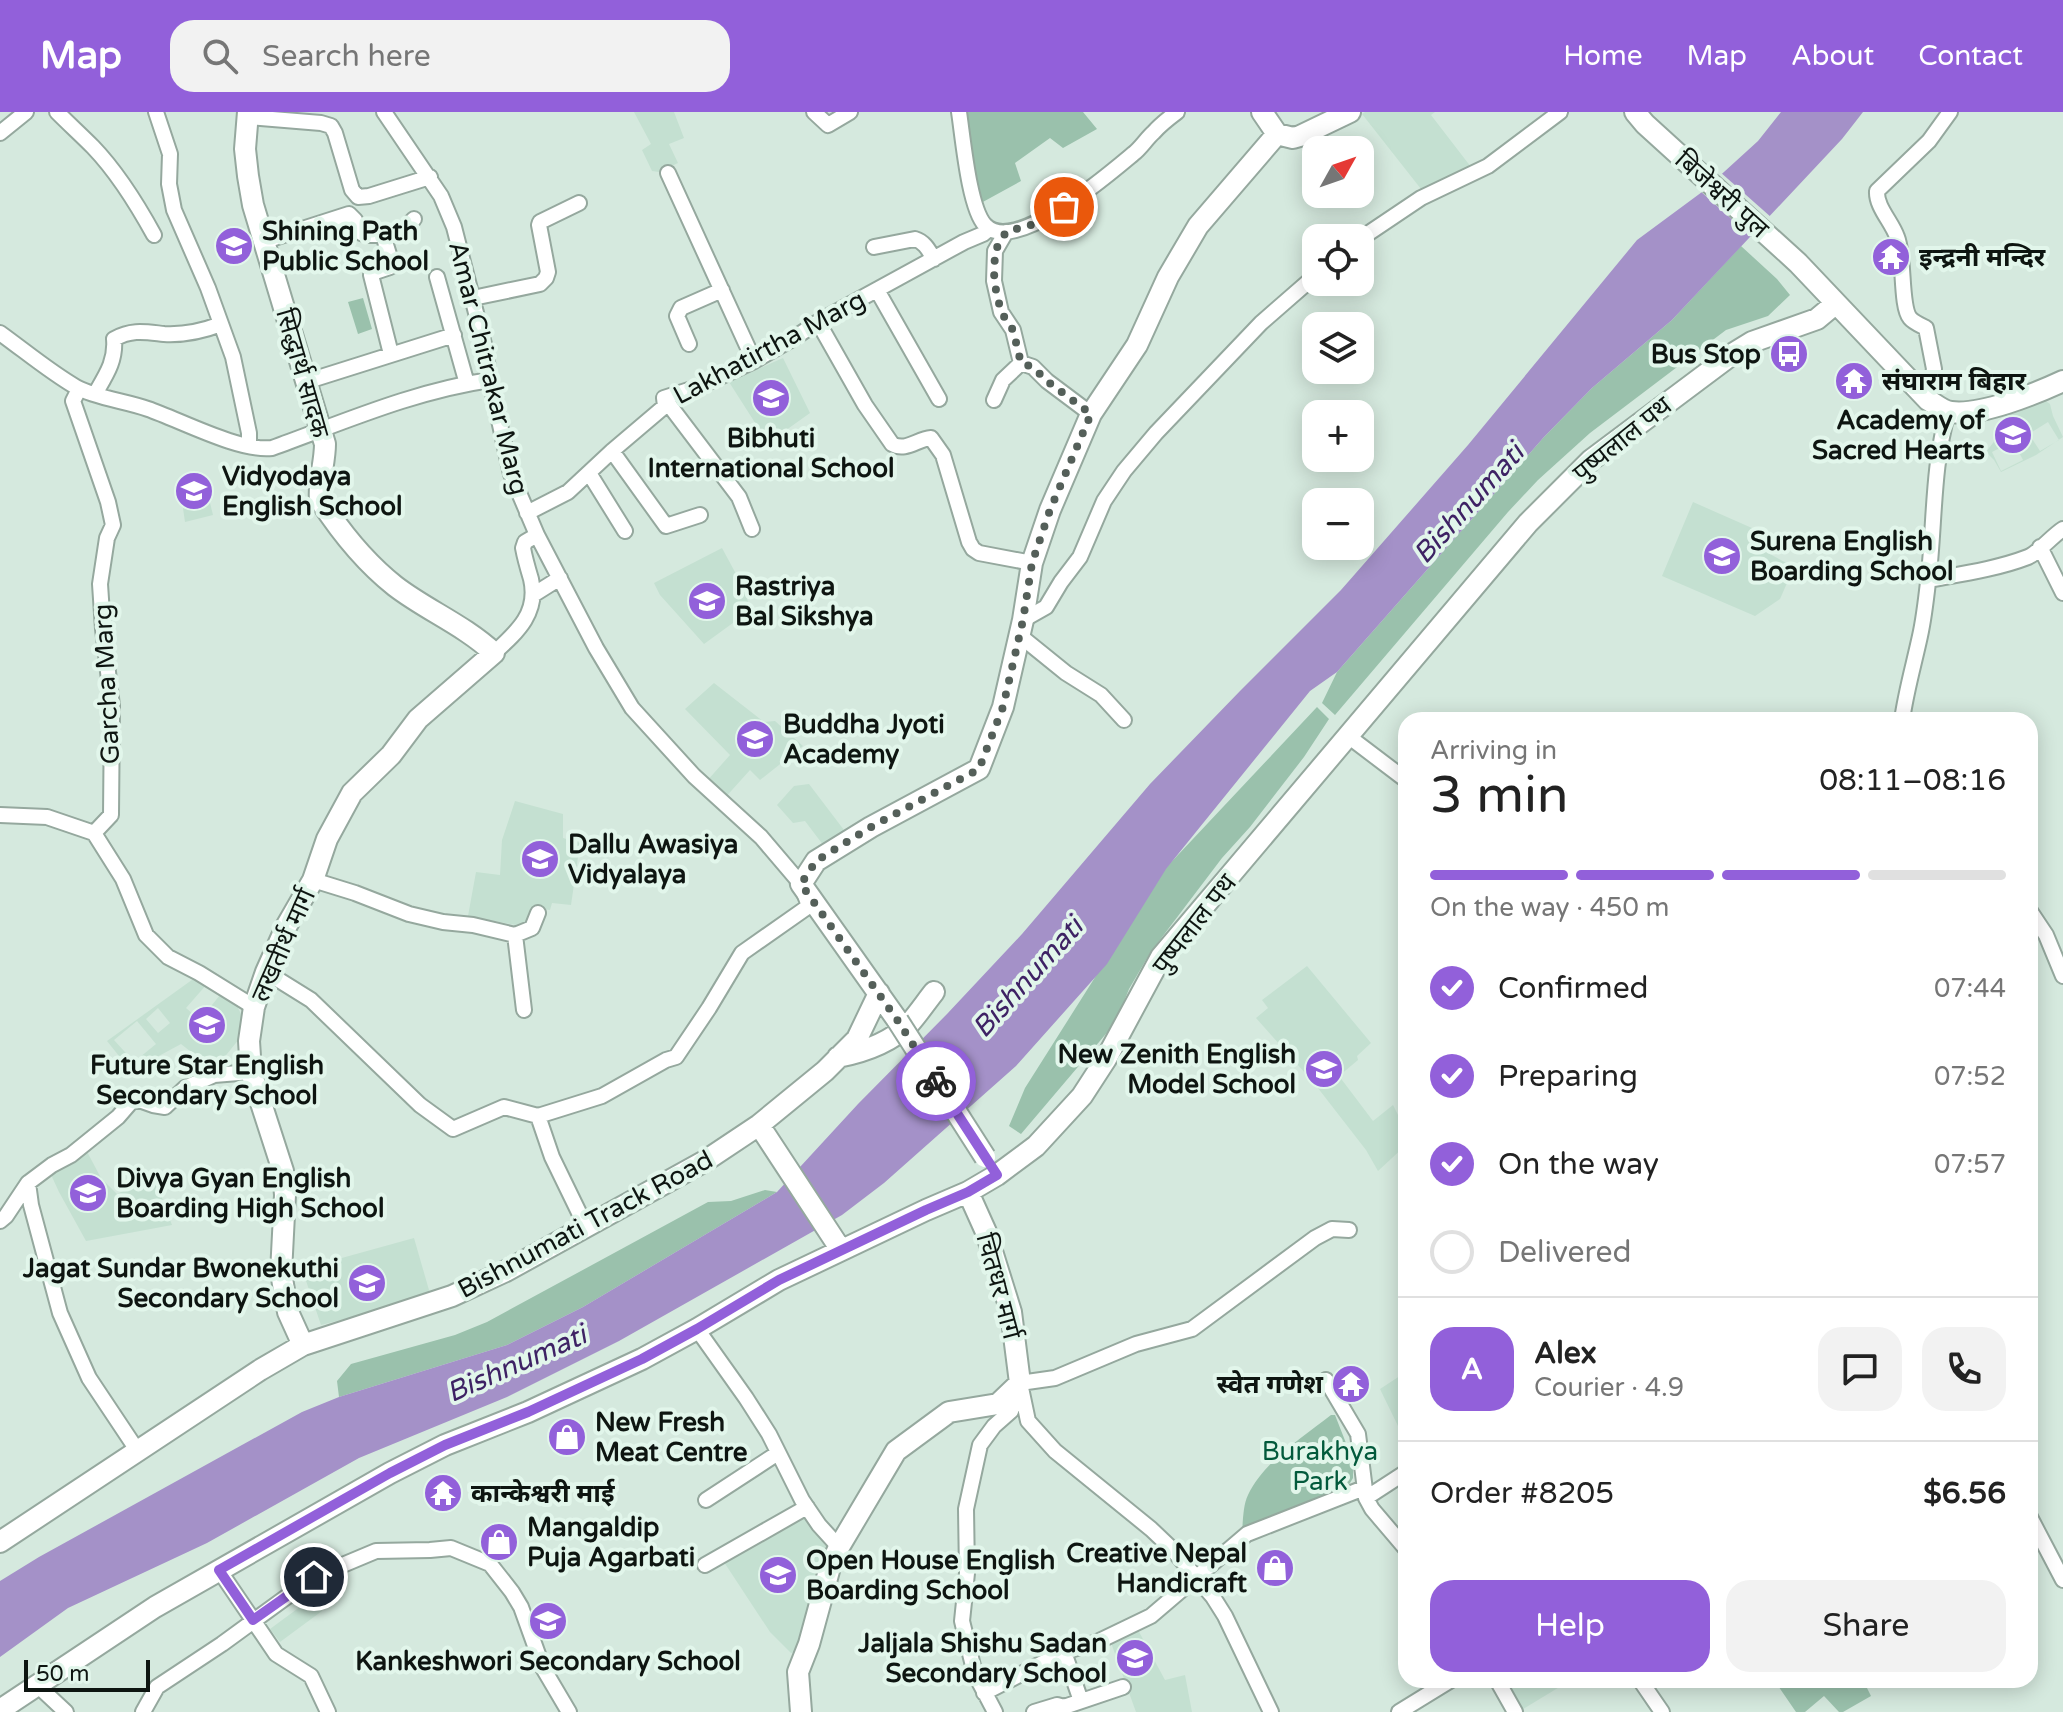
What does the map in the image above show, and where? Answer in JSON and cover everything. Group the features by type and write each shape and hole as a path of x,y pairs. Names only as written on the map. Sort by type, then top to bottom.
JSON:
{"main road":[{"path":"1262,112 1277,134 1293,138 1350,112"},
{"name":"सिद्धार्थ सादक","path":"248,115 245,149 253,205 325,444 320,500 378,572 494,653"},
{"name":"बिजेश्वरी पुल","path":"1640,118 1798,263 1928,400 1948,412"},
{"path":"997,1175 898,1021 801,884 816,861 871,827 979,769 1003,707 1032,563 1050,510 1091,414 1137,345 1168,277 1198,226 1277,134"},
{"name":"पुष्पलाल पथ","path":"219,1570 445,1445 528,1412 627,1366 697,1329 838,1245 968,1192 1036,1146 1082,1096 1106,1059 1161,957 1528,523 1591,460 1734,353 1752,342 1817,319 1835,304"},
{"path":"1948,412 1977,411 2063,381"},
{"name":"लखतीर्थ मार्ग","path":"303,1345 288,1312 281,1273 285,1195 283,1171 251,1072 249,1041 254,1007 287,925 313,880 327,839 352,793 391,755 424,712 494,653"},
{"path":"838,1057 866,1052 884,1042 908,1025 934,992"},
{"name":"Bishnumati Track Road","path":"0,1542 260,1370 303,1345 452,1296 506,1271 705,1161 759,1125 825,1071 857,1039 879,993"},
{"path":"759,1125 838,1245"},
{"name":"चितधर मार्ग","path":"968,1192 986,1232 1011,1312 1020,1383"},
{"path":"801,1712 798,1672 830,1567 896,1451 949,1412 998,1404 1020,1383"},
{"path":"0,1710 155,1607 219,1570"}],"street":[{"path":"0,133 26,112"},
{"path":"57,112 127,189 154,235"},
{"path":"156,112 170,154 169,184 174,210 208,288 236,370 249,446"},
{"name":"Amar Chitrakar Marg","path":"384,112 430,177 454,227 484,344 511,474 537,535 596,648 632,708 694,776 761,837 801,884"},
{"path":"814,112 828,125 850,112"},
{"path":"959,112 969,181 983,224 995,232 1041,222 1064,207 1134,153 1177,112"},
{"path":"1374,230 1421,198 1488,166 1560,112"},
{"path":"1928,400 1934,369 1926,328 1910,318 1906,307 1902,252 1877,199 1877,191 1929,141 1950,112"},
{"path":"248,115 331,126 352,190 358,197"},
{"path":"668,173 754,361"},
{"path":"358,197 430,177"},
{"path":"265,241 349,214 358,197"},
{"path":"473,298 540,284 548,272 540,222 579,203"},
{"path":"349,214 361,233 367,235 403,230 414,219"},
{"name":"Lakhatirtha Marg","path":"527,513 568,492 665,406 664,398 698,387 754,361 818,322 989,229"},
{"path":"1006,232 995,251 994,281 1001,312 1013,330 1021,363"},
{"path":"383,235 392,264 371,275 391,354"},
{"path":"874,247 921,240 934,259"},
{"path":"437,277 467,384"},
{"path":"1124,720 1101,695 1066,673 1021,628 1046,607 1080,557 1104,501 1140,452 1223,361 1302,287"},
{"path":"689,344 677,316 681,308 722,290"},
{"path":"877,290 939,399"},
{"path":"818,322 846,374 892,444 905,447 927,438 935,442 943,455 973,549 979,553 1032,563"},
{"path":"95,394 112,364 114,339 119,336 143,330 166,334 192,332 221,324"},
{"path":"0,333 79,389 148,409 262,449 417,396 490,380"},
{"path":"305,382 454,335"},
{"path":"1021,363 1033,367 1091,414"},
{"path":"994,400 1003,380 1021,363"},
{"name":"Garcha Marg","path":"79,389 73,401 113,525 107,538 100,584 112,706 111,815 94,833"},
{"path":"664,398 739,497 752,529"},
{"path":"1903,712 1920,635 1942,431 1948,412"},
{"path":"612,451 666,526 700,515"},
{"path":"589,473 625,531"},
{"path":"1928,580 2032,556 2063,529"},
{"path":"494,653 529,615 533,595 523,548 525,542 537,535"},
{"path":"2040,547 2063,593"},
{"path":"533,595 560,578"},
{"path":"1348,736 1398,774"},
{"path":"0,815 47,817 94,833 123,879 146,935 168,957 254,1007"},
{"path":"313,880 409,914 515,935 532,928 538,913"},
{"path":"266,972 311,1000 420,1105 453,1129 504,1107 538,1116 602,1096 676,1057 742,953 809,906 801,884"},
{"path":"2038,923 2063,976"},
{"path":"515,935 524,1010"},
{"path":"0,1221 28,1183 71,1155 118,1117 131,1102 139,1100 165,1107 185,1088 214,1075 251,1072"},
{"path":"538,1116 552,1157 586,1227"},
{"path":"28,1183 60,1313 89,1378 137,1450"},
{"path":"1020,1383 1055,1378 1136,1344 1192,1329 1315,1238 1332,1229 1349,1230"},
{"path":"697,1329 746,1398 807,1507 839,1547"},
{"path":"1326,1380 1358,1434 1365,1493 1372,1509 1398,1540"},
{"path":"1020,1383 1028,1421 1055,1451 1151,1529 1197,1577 1225,1616 1271,1712"},
{"path":"995,1712 975,1674 962,1621 967,1573 966,1509 980,1445 994,1426 1011,1411 1020,1383"},
{"path":"706,1500 778,1453"},
{"path":"984,1693 1064,1652 1097,1642 1151,1616 1247,1534 1365,1493 1398,1476"},
{"path":"705,1565 807,1507"},
{"path":"2038,1532 2063,1580"},
{"path":"143,1712 157,1687 314,1577 376,1551 451,1548 490,1564 512,1592 521,1607 543,1668 569,1712"},
{"path":"219,1570 276,1654 311,1676 328,1712"},
{"path":"1064,1652 1081,1701"},
{"path":"37,1685 66,1712"},
{"path":"1034,1712 1057,1705 1064,1707 1123,1687"},
{"path":"1399,1712 1438,1688"},
{"path":"1502,1688 1515,1712"},
{"path":"1646,1688 1662,1712"}],"shaded area":[{"path":"634,112 674,112 684,138 669,144 678,163 659,172 652,171 642,150 651,144"},
{"path":"1435,112 1431,115 1471,167 1421,189 1362,114"},
{"name":"Bibhuti International School","path":"783,358 810,413 768,443 729,382"},
{"name":"Academy of Sacred Hearts","path":"2040,397 2050,404 2063,437 2059,440 2048,422 2029,434 2040,451 2055,442 2036,455 2001,472 1986,452 1996,439 1998,428 2009,409","holes":["2013,441 2023,460 2001,471 1992,452"]},
{"name":"Vidyodaya English School","path":"203,474 213,515 185,522 179,481"},
{"name":"Surena English Boarding School","path":"1693,502 1761,532 1755,546 1794,567 1780,599 1755,616 1662,576"},
{"name":"Rastriya Bal Sikshya","path":"722,548 750,607 704,644 660,595 654,583"},
{"name":"Buddha Jyoti Academy","path":"714,683 764,722 775,721 803,746 760,780 750,770 723,800 706,782 730,755 685,709"},
{"path":"809,784 847,834 827,850 805,821 793,823 777,805 794,786"},
{"name":"Dallu Awasiya Vidyalaya","path":"515,801 563,814 563,838 580,843 571,905 552,903 550,910 536,908 531,928 468,916 476,872 500,875 502,840"},
{"name":"New Zenith English Model School","path":"1307,966 1371,1043 1357,1056 1358,1060 1339,1076 1373,1121 1393,1105 1398,1115 1398,1152 1378,1171 1366,1150 1314,1083 1256,1018 1268,1008 1262,1000"},
{"name":"Future Star English Secondary School","path":"196,977 230,992 248,1028 214,1070 181,1044 131,1071 107,1041","holes":["207,984 220,995 200,1020 186,1008","158,1008 170,1023 158,1033 146,1019","137,1021 156,1044 134,1062 114,1040"]},
{"name":"Divya Gyan English Boarding High School","path":"84,1146 101,1178 117,1194 154,1176 172,1225 86,1241 47,1166"},
{"name":"Jagat Sundar Bwonekuthi Secondary School","path":"414,1238 431,1297 321,1325 302,1269"},
{"path":"1398,1377 1398,1426 1380,1389"},
{"name":"Open House English Boarding School","path":"804,1514 834,1546 805,1649 791,1653 770,1632 722,1559"},
{"path":"312,1598 322,1611 280,1642 270,1629"},
{"name":"Jaljala Shishu Sadan Secondary School","path":"1137,1628 1165,1680 1185,1675 1192,1712 1136,1712 1110,1640"},
{"path":"1507,1688 1558,1688 1520,1711"}],"green space":[{"path":"964,112 1083,112 1097,129 1063,148 1050,138 1015,163 1021,181 981,203 970,167"},
{"path":"1741,246 1790,295 1768,316 1726,330 1590,433 1538,480 1335,715 1322,703 1337,672 1544,437 1592,388 1672,320"},
{"path":"363,298 372,329 358,334 348,302"},
{"path":"1317,707 1329,719 1304,757 1150,953 1129,989 1116,1022 1021,1134 1009,1126 1025,1088 1161,873"},
{"path":"765,1190 777,1192 583,1307 507,1345 339,1397 337,1381 351,1364 455,1335 487,1322 708,1202 731,1201"},
{"name":"Burakhya Park","path":"1331,1415 1335,1415 1353,1461 1353,1478 1345,1491 1242,1533 1245,1503 1264,1471"},
{"path":"1780,1688 1867,1688 1871,1696 1839,1712 1824,1696 1805,1712 1796,1712"}],"water":[{"name":"Bishnumati","path":"1781,112 1863,112 1842,139 1672,320 1592,388 1544,437 1337,672 1310,691 1166,869 1107,964 1016,1066 884,1183 842,1215 619,1341 507,1397 359,1458 207,1543 68,1608 0,1657 0,1581 39,1557 302,1412 339,1397 507,1345 583,1307 777,1192 1022,934 1150,784 1367,560 1374,560 1374,552 1468,445 1637,240 1702,192 1758,141"}],"pier":[{"path":"1719,171 1772,218 1754,239 1699,190"}],"way so far":[{"path":"936,1081 898,1021 801,884 816,861 871,827 979,769 995,728 1003,707 1023,620 1032,563 1067,467 1091,414 1033,367 1021,363 1013,330 1001,312 994,281 995,251 1006,232 1041,222 1064,207"}],"place":[{"name":"Shining Path Public School","path":"234,246"},
{"name":"इन्द्रनी मन्दिर","path":"1891,257"},
{"name":"Bus Stop","path":"1789,354"},
{"name":"संघाराम बिहार","path":"1854,381"},
{"name":"Bibhuti International School","path":"771,398"},
{"name":"Academy of Sacred Hearts","path":"2013,435"},
{"name":"Vidyodaya English School","path":"194,491"},
{"name":"Surena English Boarding School","path":"1722,556"},
{"name":"Rastriya Bal Sikshya","path":"707,601"},
{"name":"Buddha Jyoti Academy","path":"755,739"},
{"name":"Dallu Awasiya Vidyalaya","path":"540,859"},
{"name":"Future Star English Secondary School","path":"207,1025"},
{"name":"New Zenith English Model School","path":"1324,1069"},
{"name":"Divya Gyan English Boarding High School","path":"88,1193"},
{"name":"Jagat Sundar Bwonekuthi Secondary School","path":"367,1283"},
{"name":"स्वेत गणेश","path":"1351,1384"},
{"name":"New Fresh Meat Centre","path":"567,1437"},
{"name":"कान्केश्वरी माई","path":"443,1493"},
{"name":"Mangaldip Puja Agarbati","path":"499,1542"},
{"name":"Creative Nepal Handicraft","path":"1275,1568"},
{"name":"Open House English Boarding School","path":"778,1575"},
{"name":"Kankeshwori Secondary School","path":"548,1621"},
{"name":"Jaljala Shishu Sadan Secondary School","path":"1135,1658"}],"route":[{"path":"314,1577 253,1620 219,1570 445,1445 528,1412 642,1359 779,1280 968,1192 997,1175 936,1081"}]}
